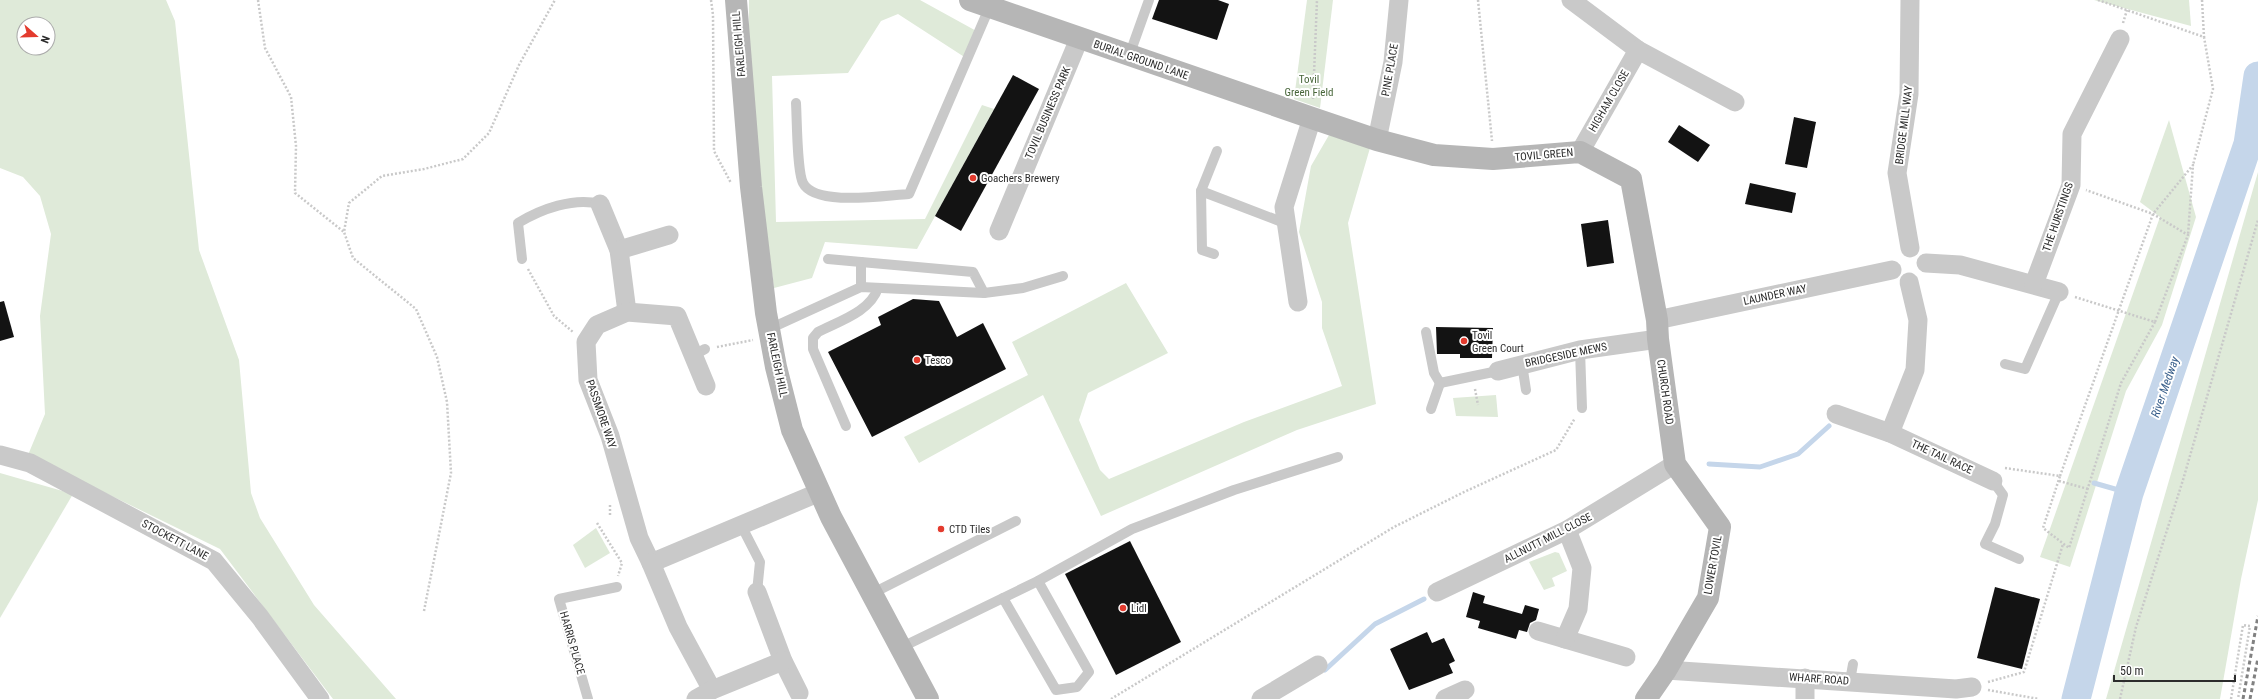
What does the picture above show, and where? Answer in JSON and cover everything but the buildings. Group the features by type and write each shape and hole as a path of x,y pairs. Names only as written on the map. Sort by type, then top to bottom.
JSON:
{"street":[{"name":"FARLEIGH HILL","path":"736,0 751,187 769,329 776,367 792,430 820,492 871,594 928,699"},
{"name":"BURIAL GROUND LANE","path":"970,0 991,4 1079,39 1312,118"},
{"name":"PINE PLACE","path":"1377,140 1393,62 1399,0"},
{"path":"1571,0 1638,50 1735,102"},
{"name":"BRIDGE MILL WAY","path":"1910,0 1909,94 1898,173 1910,248"},
{"name":"TOVIL BUSINESS PARK","path":"999,231 1079,39"},
{"name":"THE HURSTINGS","path":"2034,284 2071,185 2072,134 2120,39"},
{"name":"HIGHAM CLOSE","path":"1580,152 1638,50"},
{"name":"TOVIL GREEN","path":"1312,118 1377,140 1434,155 1493,159 1580,152 1631,179 1657,329"},
{"path":"1298,302 1284,207 1312,118"},
{"path":"600,204 619,250 627,312"},
{"path":"619,250 669,235"},
{"path":"1904,248 1910,248 1921,253 1926,263 1923,275 1920,279 1909,282 1899,279 1892,270 1892,265 1895,255 1904,248"},
{"path":"1926,263 1960,265 2059,292"},
{"name":"LAUNDER WAY","path":"1657,329 1892,270"},
{"path":"1890,433 1915,370 1918,320 1909,282"},
{"path":"586,342 597,325 627,312 677,316 699,352 706,386"},
{"name":"BRIDGESIDE MEWS","path":"1498,371 1657,329"},
{"name":"CHURCH ROAD","path":"1657,329 1675,464"},
{"name":"PASSMORE WAY","path":"586,342 588,380 610,436 639,538 678,627 704,695"},
{"name":"THE TAIL RACE","path":"1836,414 1890,433 1994,481"},
{"name":"STOCKETT LANE","path":"0,455 30,463 214,561 260,617 320,699"},
{"name":"ALLNUTT MILL CLOSE","path":"1437,592 1567,530 1675,464"},
{"name":"LOWER TOVIL","path":"1666,670 1708,598 1720,527 1675,464"},
{"path":"651,563 820,492"},
{"path":"1565,639 1578,609 1582,568 1567,530"},
{"path":"757,592 783,662 799,693"},
{"path":"1538,631 1626,657"},
{"path":"704,695 783,662"},
{"path":"1261,699 1318,665"},
{"path":"1646,699 1666,670"},
{"name":"WHARF ROAD","path":"1666,670 1806,678 1851,673 1964,692"},
{"path":"1805,699 1806,678"},
{"path":"1445,699 1465,690"}],"lane":[{"path":"1129,56 1149,0"},
{"path":"796,103 801,176 806,188 821,195 839,198 909,194 991,4"},
{"path":"1214,254 1202,250 1202,191 1217,152"},
{"path":"1202,191 1287,224"},
{"path":"522,259 518,223 537,212 586,200 600,204"},
{"path":"828,259 974,272 984,293"},
{"path":"861,262 861,287"},
{"path":"769,329 861,287 984,293 1023,288 1062,276"},
{"path":"846,426 813,349 813,338 818,332 864,308 874,299 878,288"},
{"path":"2005,364 2025,369 2059,292"},
{"path":"1426,332 1434,372 1440,383 1431,409"},
{"path":"1580,350 1582,408"},
{"path":"1522,364 1526,390"},
{"path":"1440,383 1498,371"},
{"path":"900,648 1038,581 1132,529 1234,490 1338,457"},
{"path":"1994,481 2003,495 1995,524 1985,544 2019,559"},
{"path":"871,594 1016,521"},
{"path":"740,525 760,562 757,592"},
{"path":"1003,598 1056,690 1077,687 1088,672 1038,581"},
{"name":"HARRIS PLACE","path":"588,699 559,599 617,587"}],"path":[{"path":"258,0 265,48 291,96 296,146 295,193 344,232"},
{"path":"424,611 451,473 448,402 437,358 416,309 353,258 344,232 349,203 382,176 424,169 463,159 490,133 519,65 555,0"},
{"path":"711,0 713,15 714,151 734,188"},
{"path":"1312,118 1317,0"},
{"path":"1478,0 1493,159"},
{"path":"2098,0 2204,37"},
{"path":"2193,165 2153,214 2058,480 2043,528 2069,548 2122,383 2155,322 2188,235 2193,165 2213,89 2204,37 2202,0"},
{"path":"2071,185 2153,214 2188,235"},
{"path":"2120,699 2136,627 2184,480 2258,220"},
{"path":"522,259 554,316 586,342"},
{"path":"2059,292 2155,322"},
{"path":"699,352 756,340 769,329"},
{"path":"1111,699 1394,527 1464,492 1556,450 1582,408"},
{"path":"1994,481 2003,468 2060,476"},
{"path":"2058,480 2088,489"},
{"path":"597,523 622,563 618,570 617,587"},
{"path":"1964,692 2024,672 2063,544"},
{"path":"2231,699 2243,625 2250,626 2238,699"},
{"path":"1964,692 2022,695 2039,699"}],"green space":[{"path":"0,0 166,0 175,21 199,250 239,360 251,493 260,518 314,605 396,699 333,699 220,549 28,455 45,414 40,316 51,234 40,196 23,177 0,168"},
{"path":"749,0 920,0 980,33 969,60 898,14 881,21 848,73 772,76 776,222 925,219 982,105 994,109 917,249 825,242 812,278 774,288 748,91"},
{"name":"Tovil Green Field","path":"1307,0 1333,0 1320,108 1294,99"},
{"path":"2094,0 2189,0 2191,26"},
{"path":"2169,120 2196,217 2162,325 2126,391 2070,567 2040,557 2160,217 2140,202"},
{"path":"1329,135 1370,148 1348,223 1376,404 1297,430 1101,516 1043,395 919,463 904,437 1028,375 1012,342 1126,283 1168,353 1088,393 1079,420 1100,470 1109,479 1244,422 1342,386 1322,328 1322,302 1299,232 1311,166"},
{"path":"2258,172 2258,500 2241,579 2220,699 2106,699"},
{"path":"1496,395 1498,417 1456,416 1453,398"},
{"path":"0,473 73,494 0,618"},
{"path":"596,528 610,553 585,568 573,545"},
{"path":"1555,552 1559,553 1567,571 1552,578 1555,586 1544,590 1529,562"}],"waterway":[{"name":"River Medway","path":"2076,699 2129,493 2248,144 2258,76"},
{"path":"1709,464 1760,467 1798,454 1829,426"},
{"path":"2094,483 2129,493"},
{"path":"1325,670 1375,624 1424,599"}],"railway":[{"path":"2243,699 2258,616"},
{"path":"2250,699 2258,658"}],"place":[{"name":"Goachers Brewery","path":"973,178"},
{"name":"Tovil Green Court","path":"1464,341"},
{"name":"Tesco","path":"917,360"},
{"name":"CTD Tiles","path":"941,529"},
{"name":"Lidl","path":"1123,608"}]}
